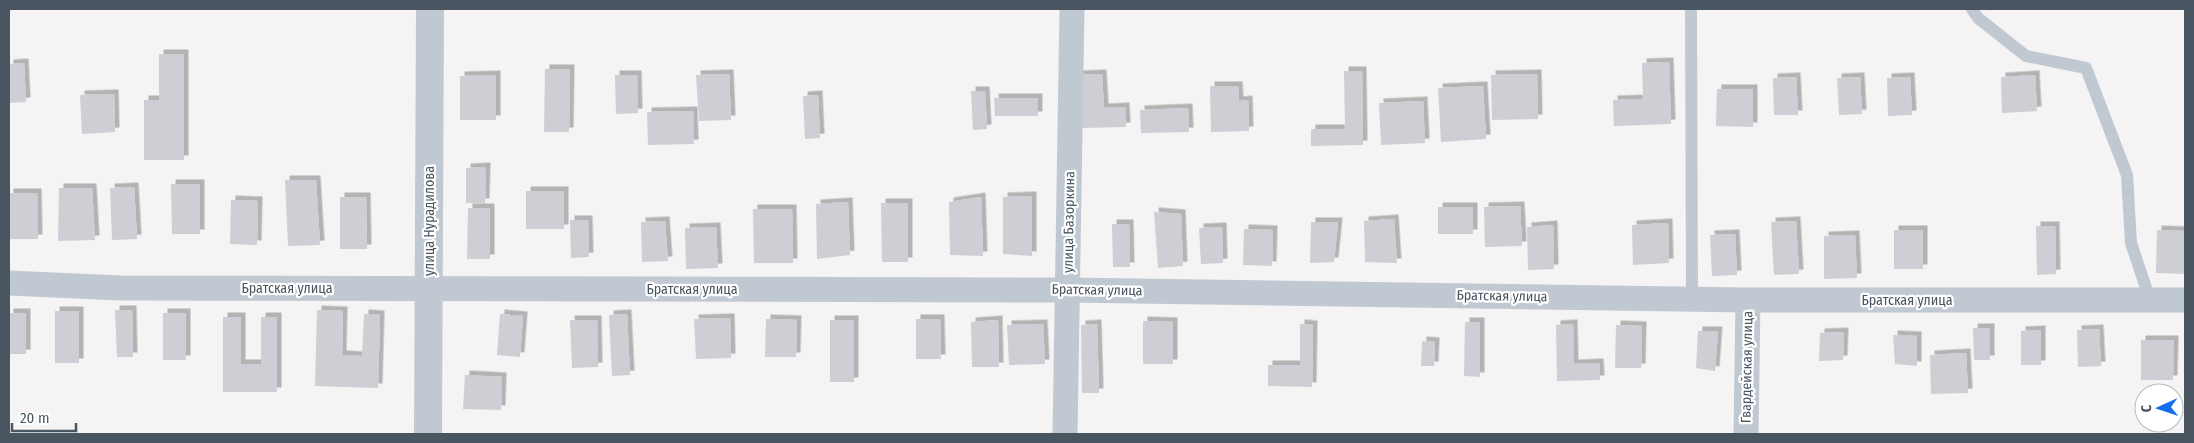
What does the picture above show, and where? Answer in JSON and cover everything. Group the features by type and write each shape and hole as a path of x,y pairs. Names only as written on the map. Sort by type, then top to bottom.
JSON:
{"street":[{"name":"улица Нурадилова","path":"428,434 430,9"},
{"name":"улица Базоркина","path":"1065,434 1072,9"},
{"name":"Братская улица","path":"9,284 120,288 1068,290 1748,300 2185,300"},
{"name":"Гвардейская улица","path":"1746,434 1748,300"}],"lane":[{"path":"1691,9 1692,299"},
{"path":"1972,9 1978,18 2026,56 2086,68 2127,175 2131,243 2150,300"}],"building":[{"path":"159,54 184,54 184,160 144,160 144,100 159,100"},
{"path":"1669,62 1671,124 1614,126 1613,100 1643,99 1642,63"},
{"path":"24,63 26,102 9,103 9,64"},
{"path":"545,69 570,69 569,132 544,132"},
{"path":"1344,71 1362,71 1363,145 1311,146 1311,129 1345,129"},
{"path":"729,74 731,120 699,121 696,75"},
{"path":"1102,74 1104,108 1125,107 1126,127 1080,128 1077,75"},
{"path":"1537,74 1538,119 1492,120 1491,75"},
{"path":"496,75 496,120 460,120 460,76"},
{"path":"615,75 637,75 638,113 616,114"},
{"path":"2035,75 2037,111 2002,113 2001,77"},
{"path":"1796,77 1798,115 1774,115 1773,78"},
{"path":"1860,77 1862,114 1839,115 1837,78"},
{"path":"1910,77 1912,115 1888,116 1887,78"},
{"path":"1210,86 1238,86 1239,101 1248,100 1249,131 1211,132"},
{"path":"1483,86 1486,139 1441,142 1438,88"},
{"path":"1717,89 1753,89 1753,127 1716,126"},
{"path":"971,91 985,91 987,129 973,130"},
{"path":"114,94 115,132 82,134 80,95"},
{"path":"818,95 820,138 805,139 803,96"},
{"path":"994,98 1038,98 1038,116 995,116"},
{"path":"1423,101 1425,143 1381,145 1379,103"},
{"path":"1188,108 1189,132 1141,133 1140,110"},
{"path":"693,111 694,144 648,145 647,112"},
{"path":"486,167 485,203 466,203 466,168"},
{"path":"285,180 316,180 320,245 288,246"},
{"path":"171,184 200,184 200,234 172,234"},
{"path":"134,187 137,239 112,240 110,188"},
{"path":"59,188 92,188 95,240 58,241"},
{"path":"526,191 564,191 564,229 526,229"},
{"path":"9,193 37,193 38,239 9,239"},
{"path":"1032,196 1032,256 1003,254 1003,197"},
{"path":"340,197 366,197 367,249 340,249"},
{"path":"981,197 983,256 950,255 949,202"},
{"path":"231,200 258,201 257,245 230,244"},
{"path":"848,202 850,255 817,259 816,204"},
{"path":"881,203 908,203 908,262 882,262"},
{"path":"1520,206 1522,246 1485,247 1484,207"},
{"path":"1438,207 1473,207 1473,234 1438,234"},
{"path":"468,208 490,208 490,259 467,259"},
{"path":"753,209 792,209 793,263 754,263"},
{"path":"1154,212 1181,214 1183,266 1158,268"},
{"path":"1394,219 1397,263 1365,262 1364,221"},
{"path":"570,220 588,220 589,257 571,258"},
{"path":"665,221 668,261 642,262 641,222"},
{"path":"1796,221 1799,274 1774,275 1771,222"},
{"path":"1311,222 1338,222 1334,262 1310,263"},
{"path":"1668,223 1669,263 1633,265 1632,225"},
{"path":"1112,224 1129,224 1130,267 1113,267"},
{"path":"1553,225 1554,269 1528,270 1527,227"},
{"path":"2036,226 2055,226 2056,274 2037,275"},
{"path":"716,227 718,268 686,269 685,228"},
{"path":"1222,227 1223,263 1201,264 1199,228"},
{"path":"1244,229 1273,230 1272,266 1243,265"},
{"path":"1894,230 1923,230 1923,269 1894,269"},
{"path":"2157,230 2185,231 2184,274 2156,273"},
{"path":"1735,234 1737,275 1712,276 1710,235"},
{"path":"1855,235 1857,278 1824,279 1824,236"},
{"path":"115,310 132,310 133,357 117,357"},
{"path":"317,310 343,311 342,355 362,356 364,314 380,315 378,388 315,386"},
{"path":"55,311 79,311 79,363 55,363"},
{"path":"9,313 26,313 26,354 9,354"},
{"path":"163,313 186,313 186,360 163,360"},
{"path":"500,314 523,316 520,357 497,355"},
{"path":"627,314 630,375 612,376 609,315"},
{"path":"223,317 241,317 241,364 261,364 261,317 277,317 277,392 223,392"},
{"path":"730,318 731,358 696,359 694,319"},
{"path":"766,319 797,320 796,357 765,357"},
{"path":"916,319 940,319 941,359 916,359"},
{"path":"570,320 597,320 598,367 572,368"},
{"path":"830,320 854,320 854,382 830,382"},
{"path":"998,320 999,367 972,367 971,322"},
{"path":"1143,321 1173,322 1173,364 1143,364"},
{"path":"1465,322 1480,322 1480,377 1464,376"},
{"path":"1043,324 1045,364 1009,365 1007,325"},
{"path":"1097,324 1099,393 1082,393 1081,325"},
{"path":"1300,324 1313,325 1312,387 1268,386 1268,365 1300,365"},
{"path":"1573,324 1574,364 1599,363 1600,380 1557,381 1556,325"},
{"path":"1616,325 1642,326 1641,368 1615,368"},
{"path":"1973,328 1990,328 1990,360 1974,360"},
{"path":"2099,329 2101,366 2078,367 2077,330"},
{"path":"2041,330 2041,365 2021,365 2021,331"},
{"path":"1698,331 1718,331 1715,371 1696,368"},
{"path":"1844,332 1843,360 1819,361 1820,333"},
{"path":"1893,335 1917,336 1917,366 1895,364"},
{"path":"2141,340 2174,340 2173,380 2141,380"},
{"path":"1422,341 1435,342 1434,366 1421,366"},
{"path":"1966,353 1968,393 1931,394 1930,355"},
{"path":"465,375 502,377 501,410 463,409"}]}
